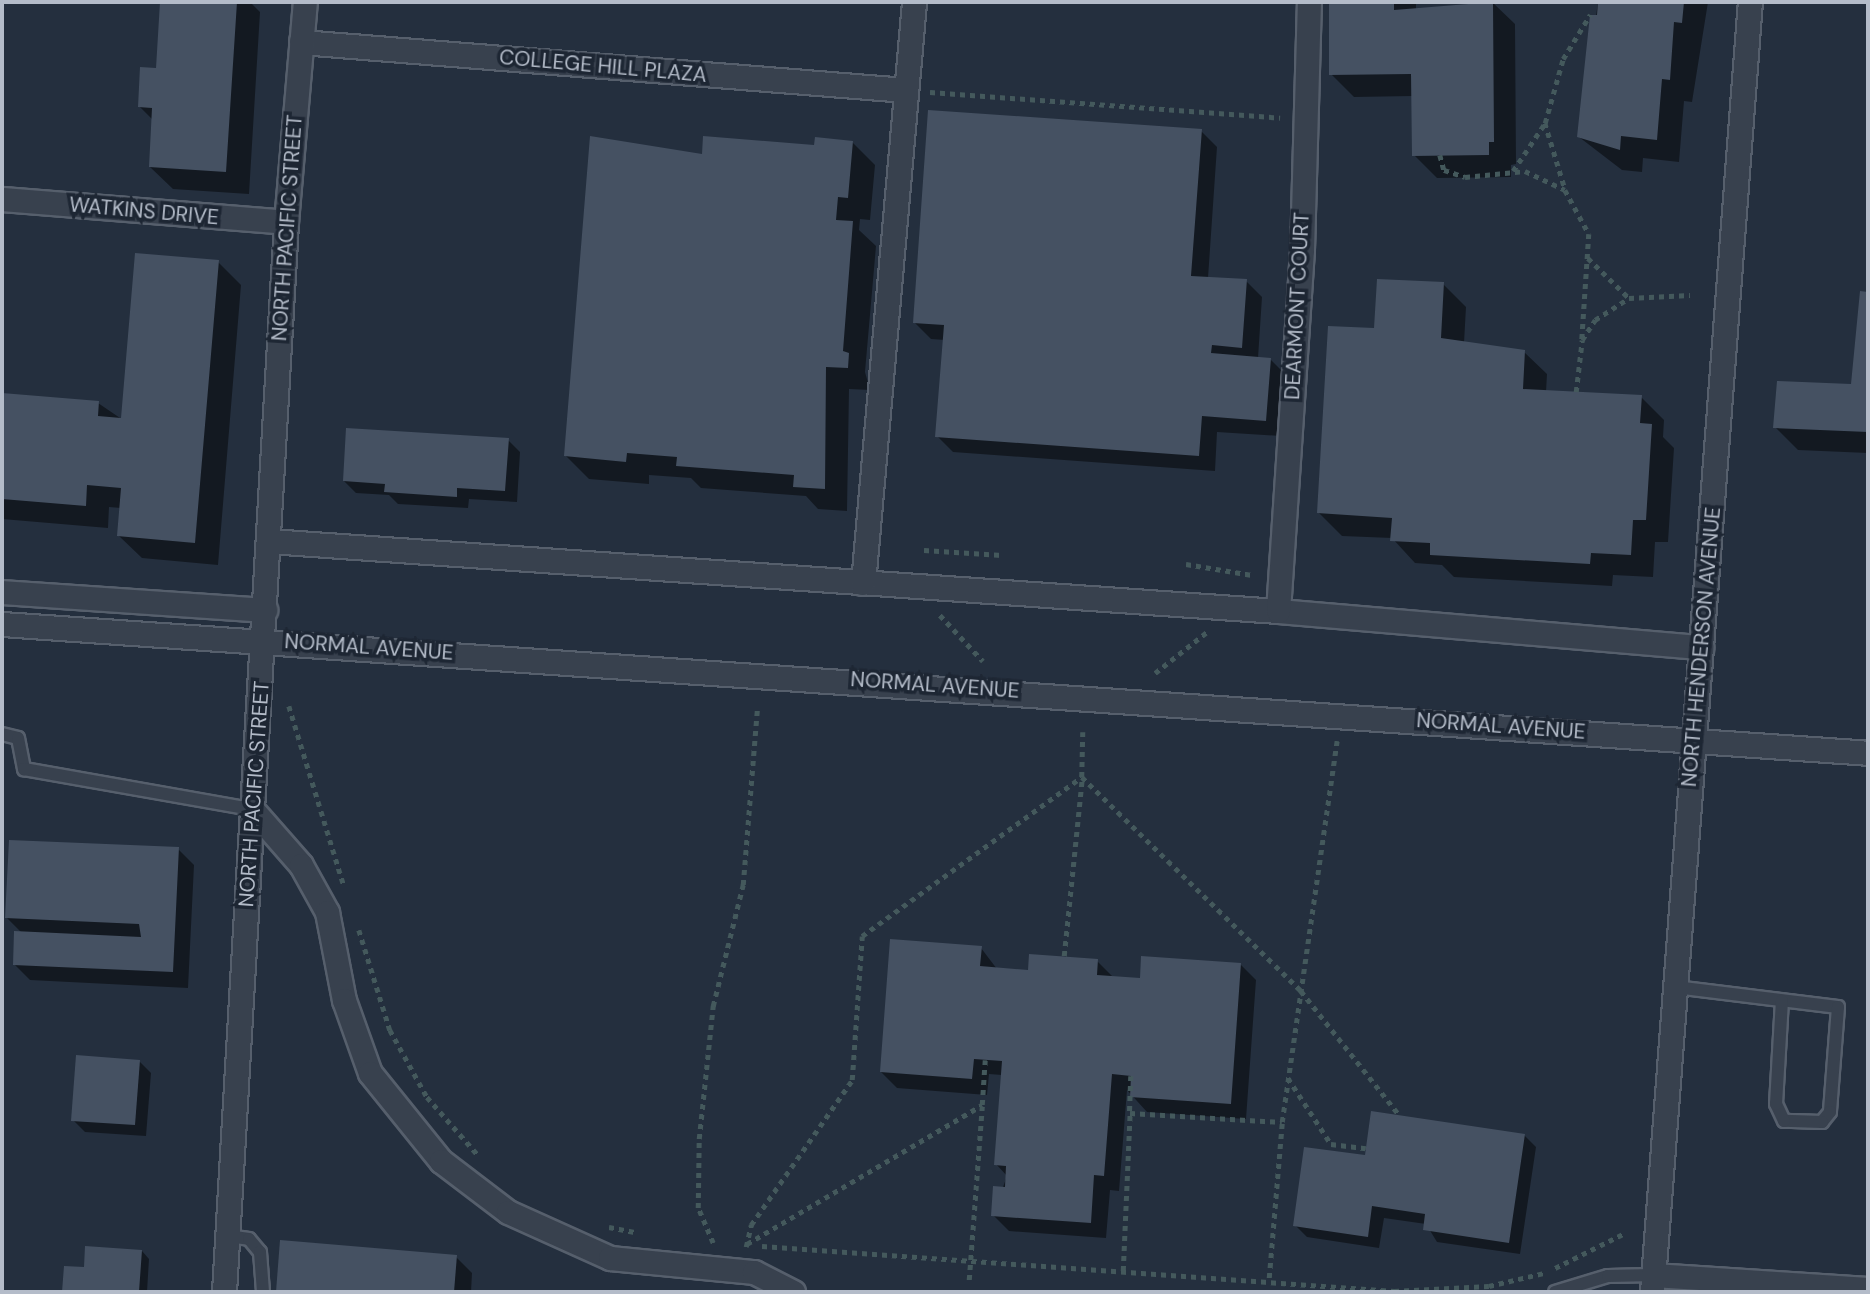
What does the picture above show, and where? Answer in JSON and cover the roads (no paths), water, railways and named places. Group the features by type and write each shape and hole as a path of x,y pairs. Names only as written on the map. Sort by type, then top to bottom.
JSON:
{"street":[{"name":"NORTH PACIFIC STREET","path":"224,1292 286,222 304,2"},
{"path":"863,583 914,2"},
{"name":"DEARMONT COURT","path":"1278,611 1306,120 1309,2"},
{"name":"NORTH HENDERSON AVENUE","path":"1653,1284 1750,2"},
{"name":"COLLEGE HILL PLAZA","path":"302,42 905,90"},
{"name":"WATKINS DRIVE","path":"2,199 286,222"},
{"path":"269,541 1278,611 1701,647"},
{"name":"NORMAL AVENUE","path":"2,592 265,610"},
{"name":"NORMAL AVENUE","path":"2,624 1341,714 1868,753"},
{"path":"252,809 301,865 327,912 344,1000 370,1073 441,1161 508,1212 610,1258 754,1272 793,1292"},
{"path":"1653,1284 1868,1289"}],"lane":[{"path":"2,734 18,738 24,769 252,809"},
{"path":"1675,987 1838,1007 1830,1112 1822,1122 1784,1121 1776,1104 1782,1001"},
{"path":"228,1236 249,1239 260,1252 263,1292"},
{"path":"1555,1292 1608,1276 1653,1284"}]}
